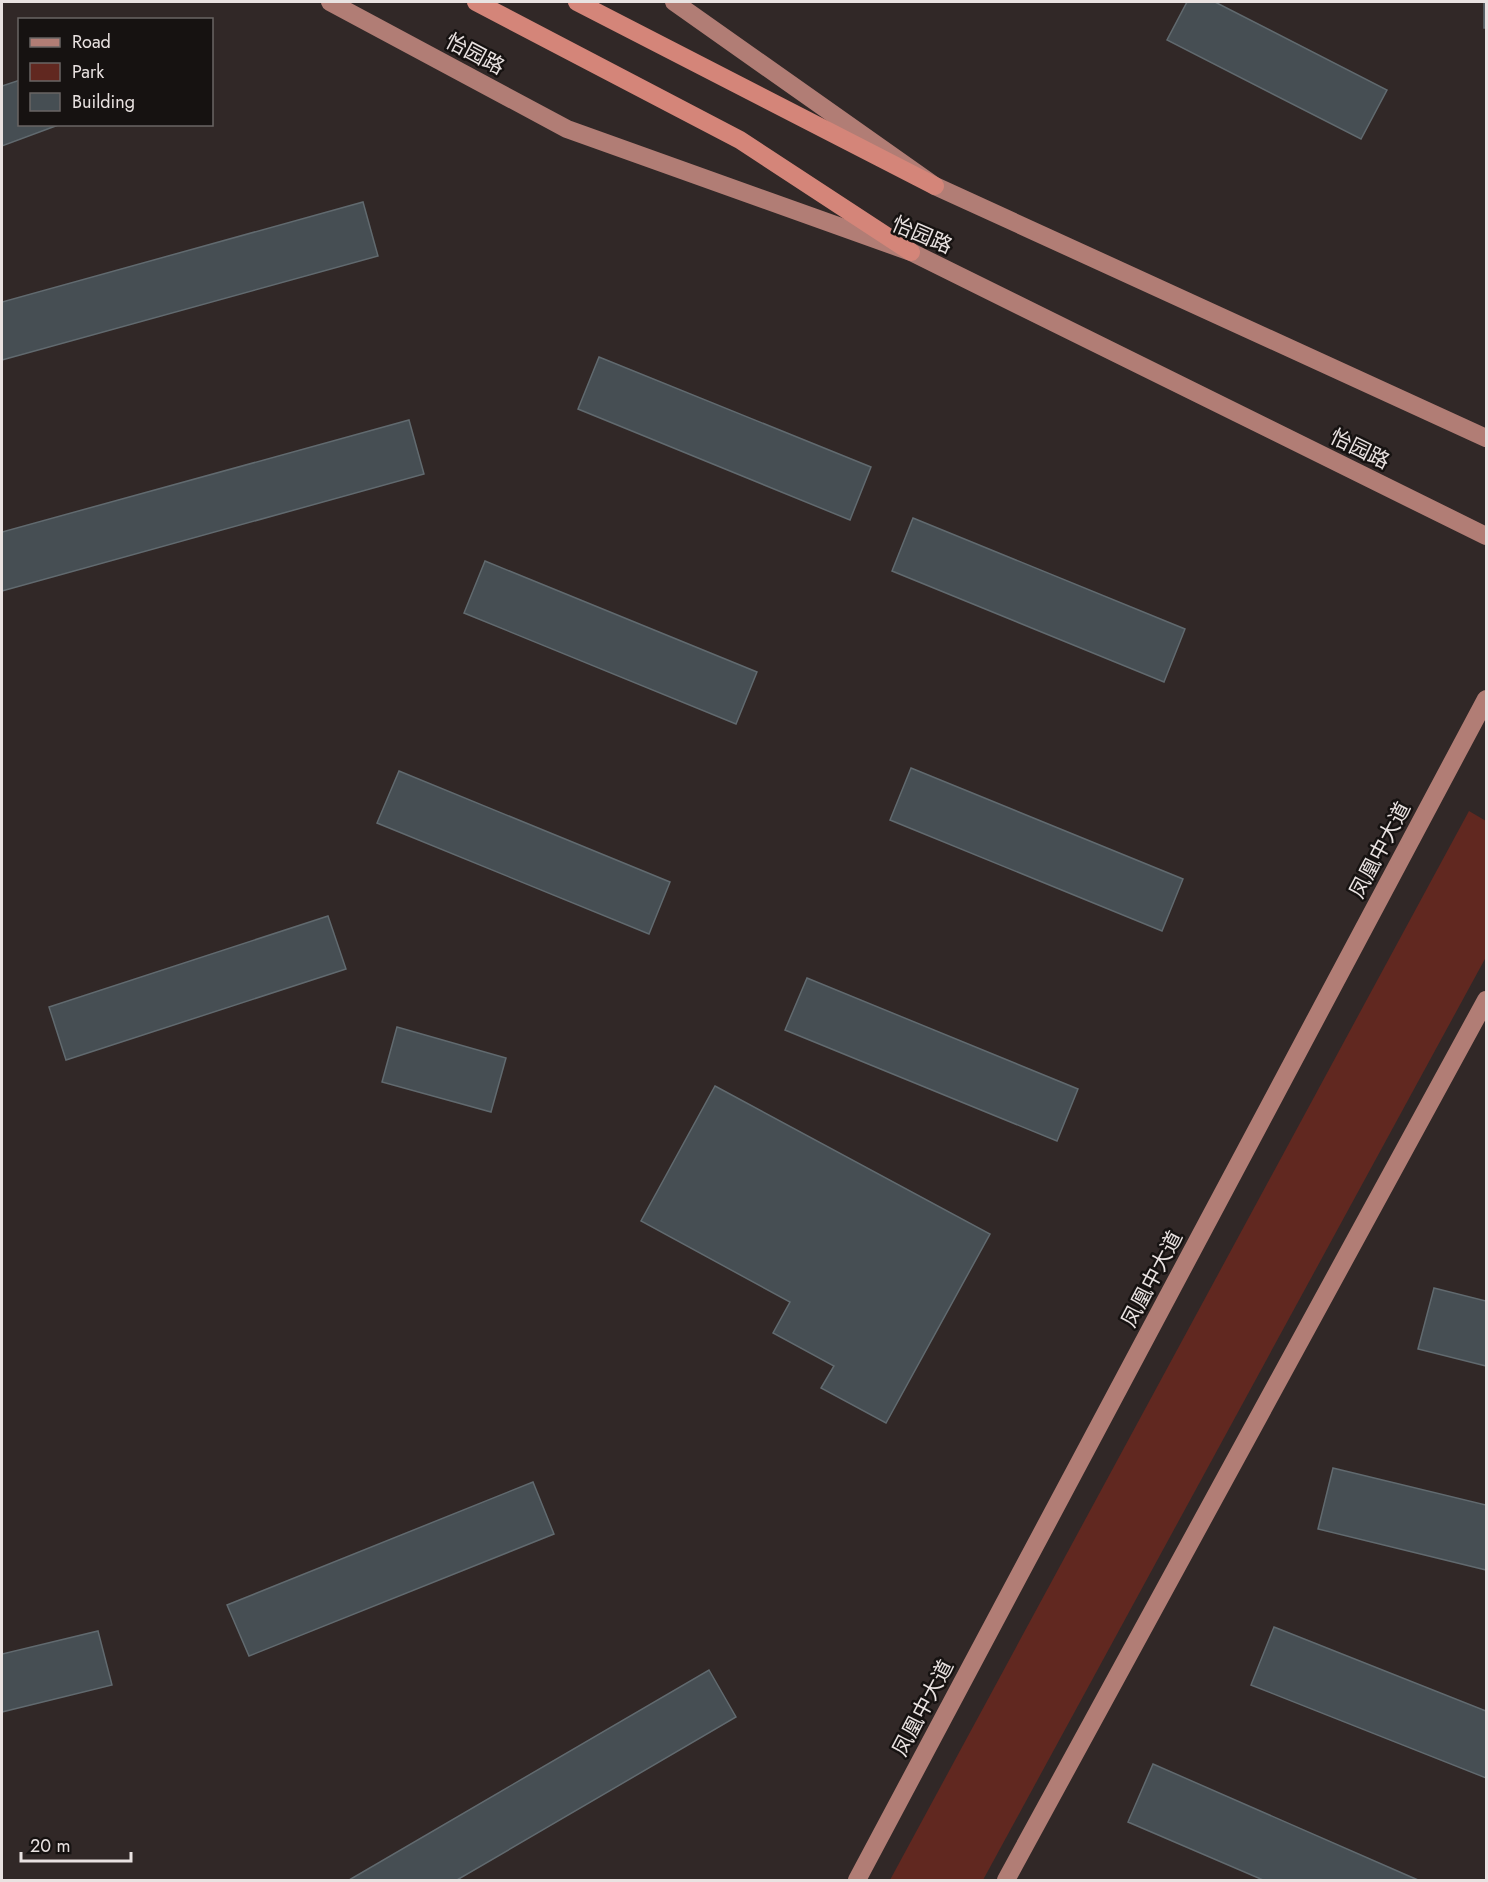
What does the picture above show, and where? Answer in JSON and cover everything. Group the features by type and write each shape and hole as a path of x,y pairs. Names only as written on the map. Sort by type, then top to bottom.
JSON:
{"highway":[{"path":"476,2 740,140 911,252"},
{"path":"577,2 935,186"}],"main road":[{"name":"怡园路","path":"330,2 567,129 911,252 1486,536"},
{"path":"674,2 935,186 1486,438"},
{"name":"凤凰中大道","path":"857,1881 1486,699"},
{"path":"1006,1881 1486,1000"}],"green space":[{"path":"1469,811 1486,821 1486,957 983,1880 890,1880"}],"building":[{"path":"1187,2 1215,2 1387,90 1361,139 1167,40"},
{"path":"1484,2 1486,2 1486,28 1484,28"},
{"path":"18,81 18,126 56,126 2,146 2,86"},
{"path":"363,202 378,256 2,360 2,302"},
{"path":"599,357 871,467 850,520 578,409"},
{"path":"409,420 424,474 2,591 2,532"},
{"path":"913,518 1185,629 1164,682 892,571"},
{"path":"485,561 757,672 736,724 464,613"},
{"path":"911,768 1183,879 1162,931 890,820"},
{"path":"399,771 670,882 649,934 377,823"},
{"path":"328,916 346,969 66,1060 49,1007"},
{"path":"807,978 1078,1089 1057,1141 785,1030"},
{"path":"397,1027 506,1058 491,1112 382,1082"},
{"path":"715,1086 990,1234 886,1423 821,1388 834,1366 773,1333 790,1302 641,1221"},
{"path":"1434,1288 1486,1301 1486,1366 1418,1349"},
{"path":"1333,1468 1486,1505 1486,1570 1318,1529"},
{"path":"533,1482 554,1534 249,1656 227,1605"},
{"path":"1274,1627 1486,1711 1486,1778 1251,1685"},
{"path":"98,1631 112,1685 2,1712 2,1654"},
{"path":"709,1670 736,1717 457,1880 349,1880"},
{"path":"1153,1764 1418,1880 1263,1880 1128,1822"}]}
